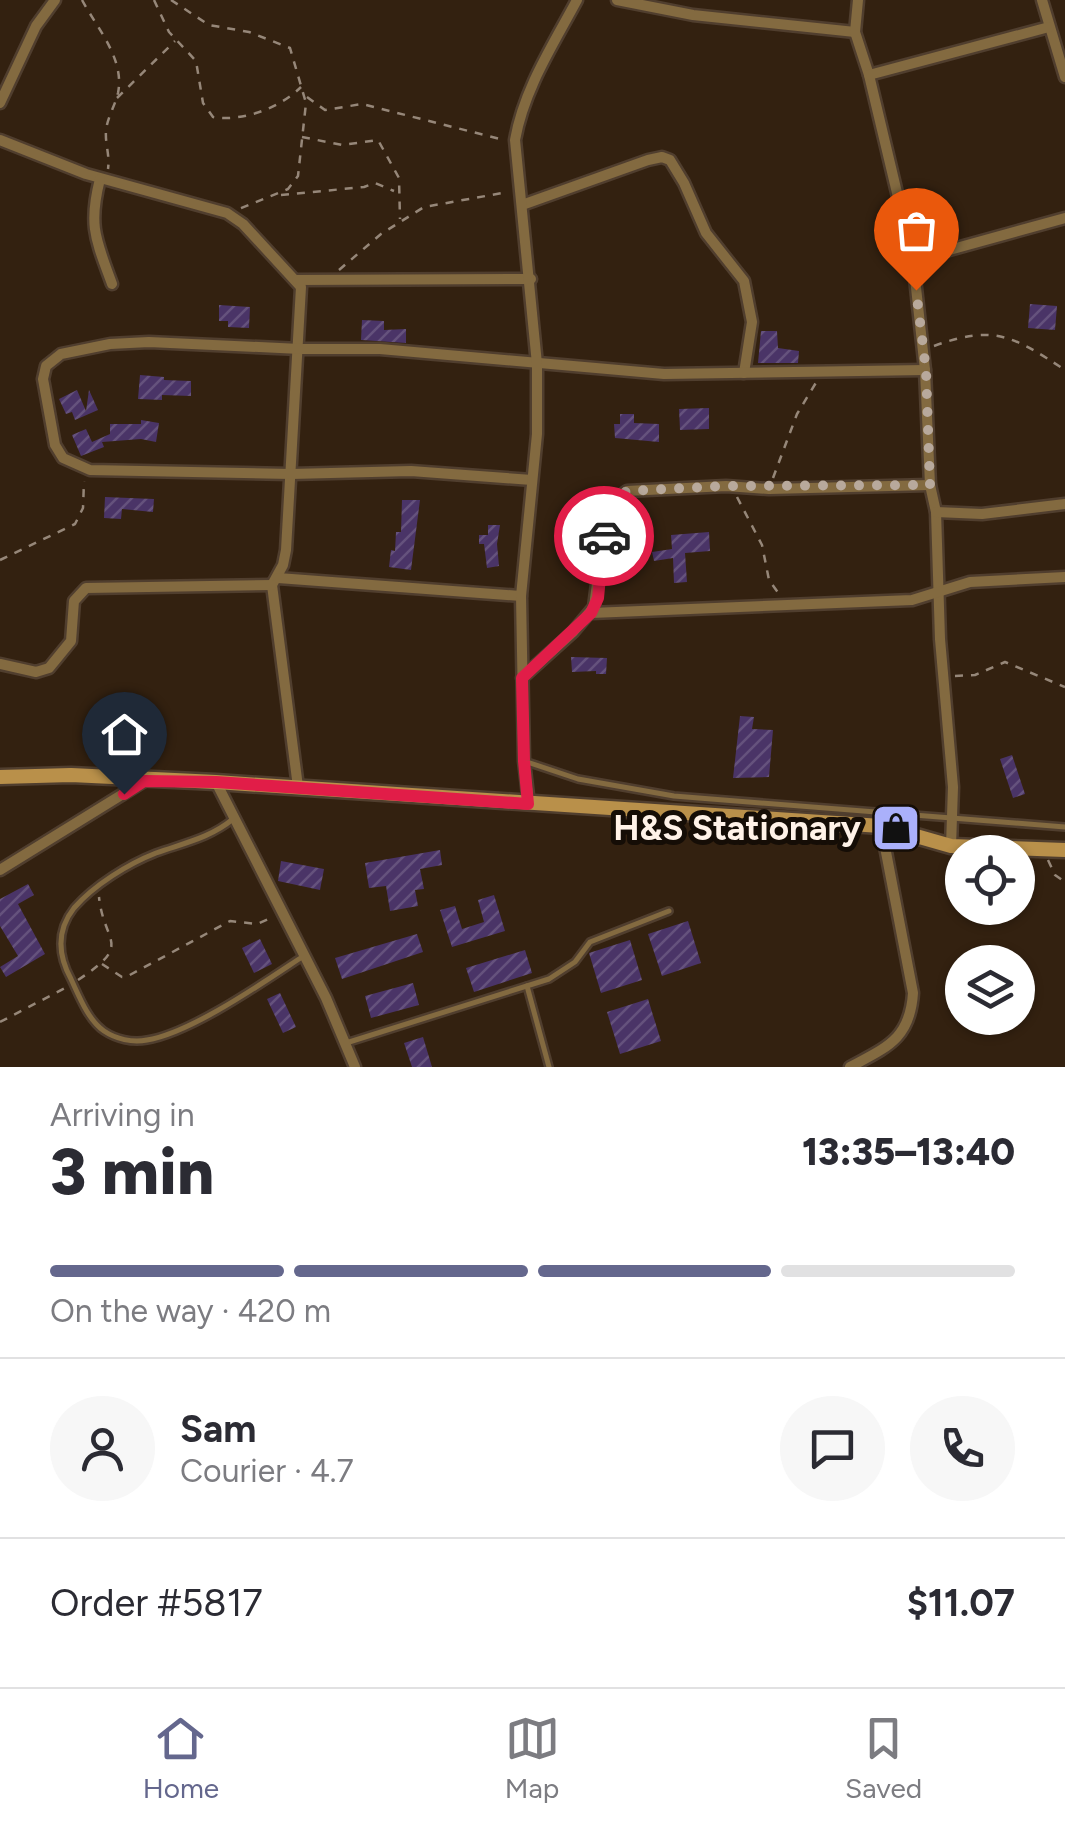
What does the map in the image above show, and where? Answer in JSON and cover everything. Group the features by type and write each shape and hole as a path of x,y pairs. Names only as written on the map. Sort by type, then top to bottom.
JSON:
{"main road":[{"path":"0,777 71,775 216,782 881,826 945,844"},
{"path":"1035,849 1065,850"}],"street":[{"path":"0,104 36,26 55,0"},
{"path":"528,804 521,596 537,434 538,364 515,143 519,117 531,85 577,0"},
{"path":"616,0 693,15 855,32"},
{"path":"858,0 855,32 913,260 926,370 942,673 952,763 952,835"},
{"path":"1042,0 1065,77"},
{"path":"869,75 1049,27"},
{"path":"0,140 103,179 227,213 243,224 297,280 303,300 286,550 275,582 298,787"},
{"path":"522,205 648,160 670,160 706,233 744,281 752,322 744,374"},
{"path":"103,179 93,207 93,227 112,284"},
{"path":"913,260 1065,218"},
{"path":"297,280 531,279"},
{"path":"532,480 411,471 291,474 90,470 63,458 55,445 43,378 52,358 70,351 149,342 380,349 664,374 926,370"},
{"path":"522,678 591,613 598,598 606,506 627,491 726,486 930,485"},
{"path":"936,512 982,514 1065,504"},
{"path":"591,613 912,600 979,580 1065,577"},
{"path":"0,664 36,672 49,668 71,642 74,601 86,588 275,582 521,596"},
{"path":"0,870 144,781"},
{"path":"216,782 305,956 355,1067"},
{"path":"850,1067 893,1042 906,1027 912,1005 913,993 881,826"}],"lane":[{"path":"524,761 578,778 651,793 1065,827"},
{"path":"233,819 207,836 142,859 81,902 62,932 64,966 96,1024 116,1037 137,1041 158,1037 207,1014 305,956"},
{"path":"346,1042 527,986 565,970 590,942 669,911"},
{"path":"527,986 549,1067"}],"path":[{"path":"82,0 112,53 119,77 106,128 110,151 103,179"},
{"path":"154,0 176,41 196,62 203,103 212,117 244,117 285,100 302,86"},
{"path":"171,0 209,26 249,32 287,44 302,86 298,176 288,189 227,213"},
{"path":"116,99 176,41"},
{"path":"304,95 320,109 362,104 515,143"},
{"path":"300,137 342,145 378,140 399,178 400,220"},
{"path":"274,196 375,183 397,192"},
{"path":"330,277 400,220 424,206 520,191"},
{"path":"923,350 967,334 986,333 1012,340 1065,370"},
{"path":"769,488 806,393 824,372"},
{"path":"0,560 75,524 83,508 84,481 90,470"},
{"path":"726,486 738,499 762,545 769,580 790,606"},
{"path":"942,673 968,676 1005,662 1065,687"},
{"path":"1044,849 1055,876 1065,882"},
{"path":"100,963 122,977 128,976 230,921 257,924 281,912"}],"building":[{"path":"1030,304 1057,306 1055,330 1028,328"},
{"path":"219,305 250,307 249,328 228,327 228,321 219,321"},
{"path":"362,320 384,321 384,330 406,329 406,343 361,340"},
{"path":"761,331 777,331 778,348 799,351 798,363 758,363"},
{"path":"140,375 191,381 191,396 138,399"},
{"path":"77,390 86,411 89,390 98,410 75,420 72,412 66,414 59,399"},
{"path":"709,408 709,429 680,430 679,409"},
{"path":"620,414 634,414 634,423 659,424 659,442 615,438 614,424 620,424"},
{"path":"141,420 159,423 156,442 102,442 104,447 81,456 72,435 86,429 92,442 110,434 110,424 141,424"},
{"path":"105,497 154,499 153,512 122,509 121,519 104,518"},
{"path":"402,500 420,500 411,570 389,567 396,532 401,532"},
{"path":"488,525 500,525 499,566 487,568 479,535 488,535"},
{"path":"709,532 710,551 685,553 687,582 674,583 673,558 654,561 652,552 672,549 671,535"},
{"path":"571,657 607,658 606,674 572,672"},
{"path":"740,716 754,717 752,729 773,730 769,777 733,778"},
{"path":"1012,755 1025,794 1013,798 1000,759"},
{"path":"440,850 442,865 420,869 424,889 415,890 418,906 390,911 386,886 369,888 365,863"},
{"path":"281,861 324,869 320,890 278,881"},
{"path":"28,884 34,895 18,904 45,954 6,977 0,967 18,956 0,926 0,899"},
{"path":"494,895 505,931 452,947 440,910 455,906 462,929 484,922 478,900"},
{"path":"688,921 701,963 662,976 648,934"},
{"path":"417,934 423,952 342,979 335,958"},
{"path":"260,939 272,964 254,973 242,948"},
{"path":"630,940 642,980 601,993 589,953"},
{"path":"525,950 532,973 474,992 466,968"},
{"path":"413,983 419,1005 371,1018 365,996"},
{"path":"280,993 296,1027 283,1033 267,999"},
{"path":"648,999 661,1041 620,1054 607,1012"},
{"path":"423,1037 432,1067 412,1067 404,1043"}],"way so far":[{"path":"604,536 606,506 627,491 726,486 930,485 926,370 916,290"}],"place":[{"name":"H&S Stationary","path":"896,828"}],"route":[{"path":"124,794 144,781 216,782 528,804 522,678 591,613 598,598 604,536"}]}
